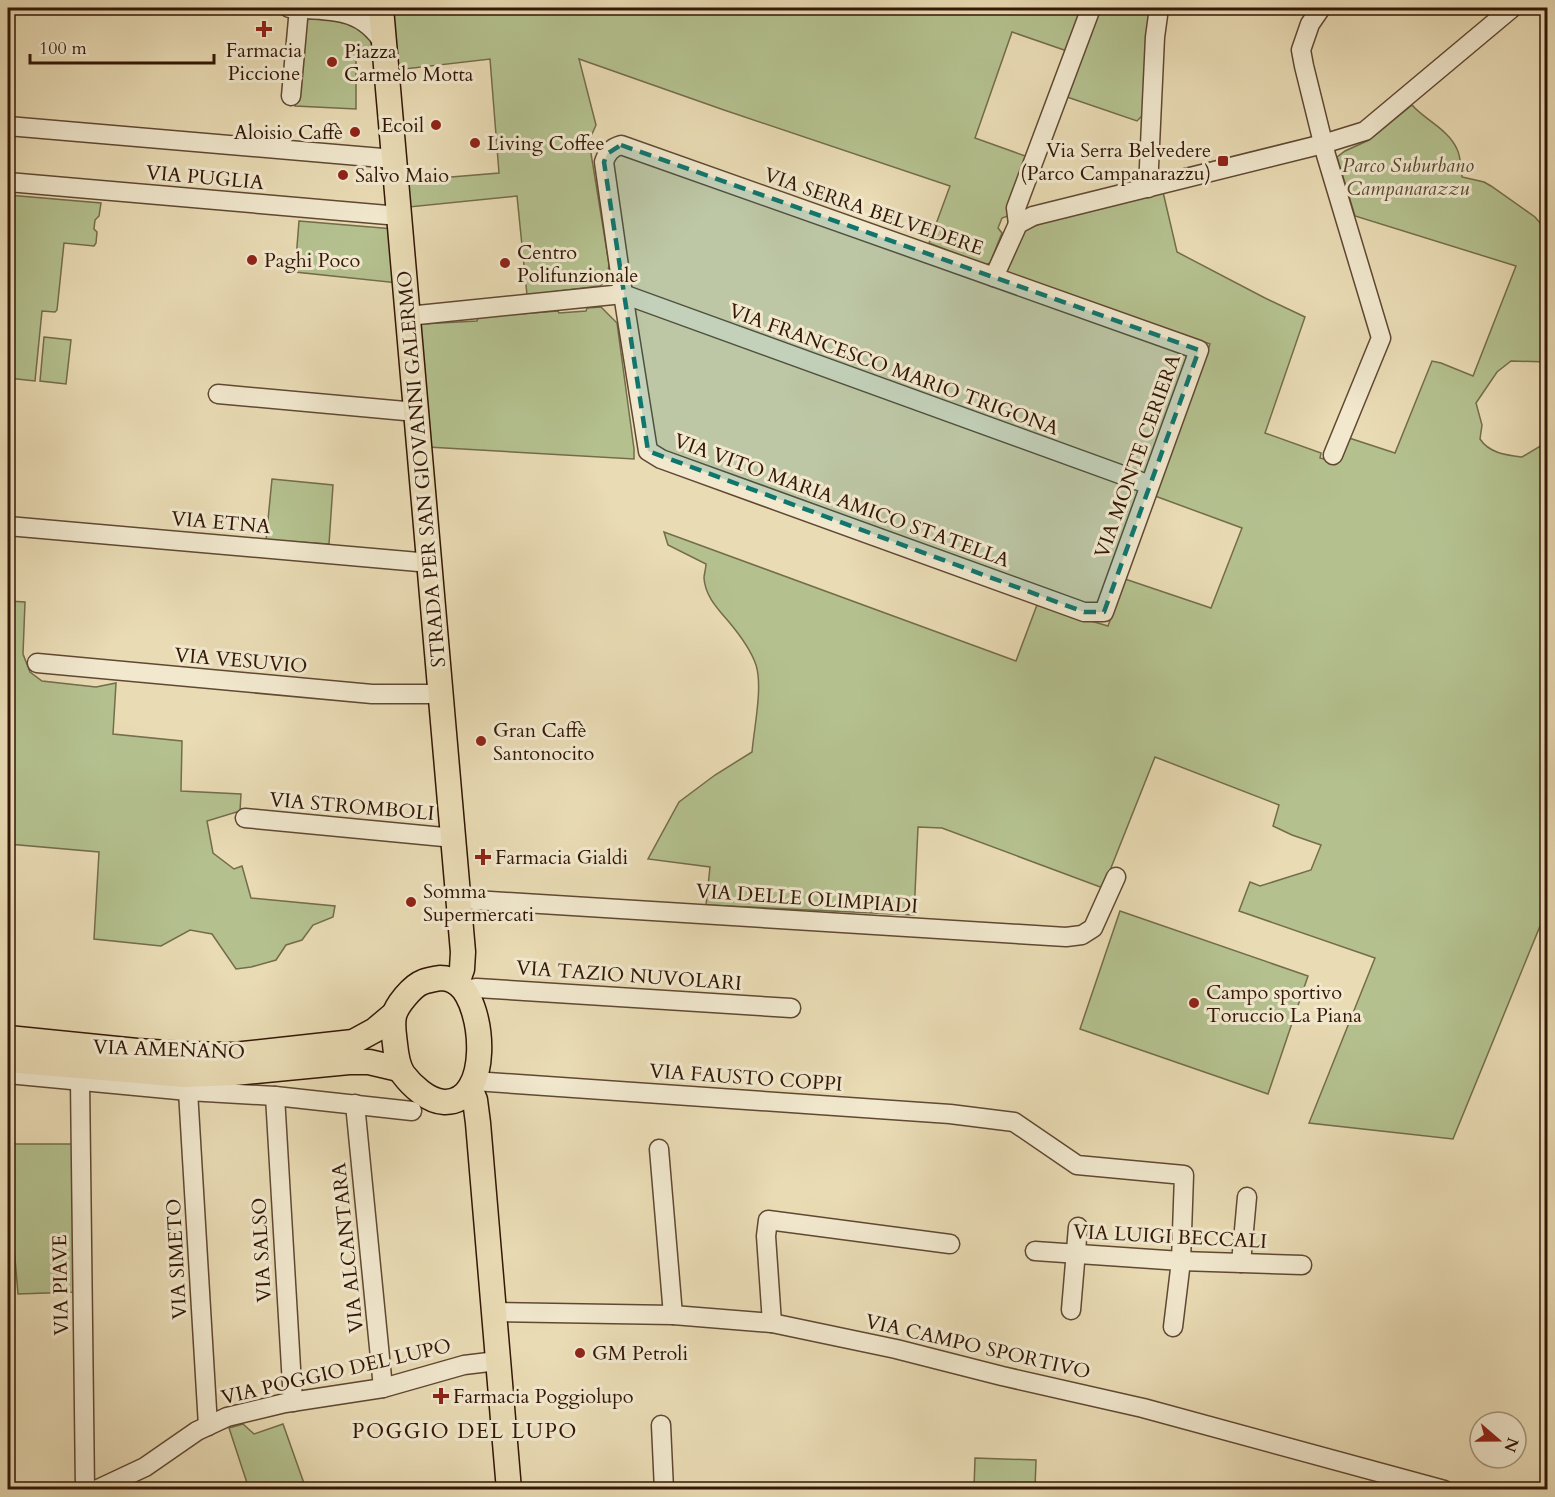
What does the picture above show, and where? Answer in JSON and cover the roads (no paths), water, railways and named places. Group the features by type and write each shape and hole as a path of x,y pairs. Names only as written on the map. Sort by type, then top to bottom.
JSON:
{"main road":[{"name":"STRADA PER SAN GIOVANNI GALERMO","path":"367,10 384,44 459,899 461,930 455,959 449,971 454,984"},
{"path":"450,1102 460,1098 472,1084 478,1066 477,1024 470,1001 454,984 421,982 407,994 394,1014 393,1032 399,1069 409,1082 425,1095 465,1109 478,1123"},
{"name":"VIA AMENANO","path":"8,1038 137,1051 234,1055 353,1042 375,1030 394,1014"},
{"name":"VIA AMENANO","path":"8,1060 184,1075 234,1073 349,1062 369,1062 399,1069"},
{"path":"472,1084 478,1123 509,1490"}],"street":[{"path":"291,96 294,8 367,10"},
{"name":"VIA SERRA BELVEDERE","path":"623,294 604,162 613,147 621,145 994,277 1018,224 1016,208 1091,8"},
{"path":"1148,188 1155,37 1159,8"},
{"path":"1321,8 1310,24 1301,50 1323,144 1381,338 1332,455"},
{"path":"1018,224 1034,216 1323,144 1365,131 1512,8"},
{"path":"8,126 394,159"},
{"name":"VIA PUGLIA","path":"8,182 399,216"},
{"name":"VIA MONTE CERIERA","path":"994,277 1199,350 1104,612"},
{"path":"408,316 623,294"},
{"name":"VIA FRANCESCO MARIO TRIGONA","path":"623,294 1150,485"},
{"name":"VIA VITO MARIA AMICO STATELLA","path":"623,294 648,451 661,459 1084,612 1104,612"},
{"path":"218,394 416,412"},
{"name":"VIA ETNA","path":"8,526 430,563"},
{"name":"VIA VESUVIO","path":"38,663 372,694 441,694"},
{"name":"VIA STROMBOLI","path":"245,818 454,838"},
{"name":"VIA DELLE OLIMPIADI","path":"459,899 1066,938 1082,935 1093,928 1116,876"},
{"name":"VIA TAZIO NUVOLARI","path":"454,984 477,988 791,1008"},
{"path":"8,1074 275,1096 412,1111"},
{"name":"VIA PIAVE","path":"80,1080 85,1490"},
{"name":"VIA FAUSTO COPPI","path":"472,1084 950,1114 1014,1122 1077,1164 1184,1175 1181,1261"},
{"name":"VIA SIMETO","path":"188,1090 208,1426"},
{"name":"VIA SALSO","path":"275,1096 293,1402"},
{"name":"VIA ALCANTARA","path":"355,1104 383,1388"},
{"path":"659,1149 673,1315"},
{"path":"1241,1263 1247,1197"},
{"path":"772,1323 766,1236 768,1220 951,1244"},
{"path":"1071,1310 1078,1227"},
{"name":"VIA LUIGI BECCALI","path":"1035,1251 1181,1261 1302,1265"},
{"path":"1173,1327 1181,1261"},
{"name":"VIA CAMPO SPORTIVO","path":"493,1312 673,1315 772,1323 896,1349 1143,1408 1444,1490"},
{"name":"VIA POGGIO DEL LUPO","path":"96,1490 145,1467 197,1431 227,1417 293,1402 383,1388 464,1365 497,1361"},
{"path":"661,1425 664,1490"}],"place":[{"name":"Farmacia Piccione","path":"264,29"},
{"name":"Piazza Carmelo Motta","path":"332,62"},
{"name":"Ecoil","path":"436,125"},
{"name":"Aloisio Caffè","path":"355,132"},
{"name":"Living Coffee","path":"475,143"},
{"name":"Via Serra Belvedere (Parco Campanarazzu)","path":"1223,161"},
{"name":"Salvo Maio","path":"343,175"},
{"name":"Paghi Poco","path":"252,260"},
{"name":"Centro Polifunzionale","path":"505,263"},
{"name":"Gran Caffè Santonocito","path":"481,741"},
{"name":"Farmacia Gialdi","path":"483,857"},
{"name":"Somma Supermercati","path":"411,902"},
{"name":"Campo sportivo Toruccio La Piana","path":"1194,1003"},
{"name":"GM Petroli","path":"580,1353"},
{"name":"Farmacia Poggiolupo","path":"441,1396"}],"district":[{"name":"POGGIO DEL LUPO","path":"465,1431"}],"park label":[{"name":"Parco Suburbano Campanarazzu","path":"1408,176"}]}
